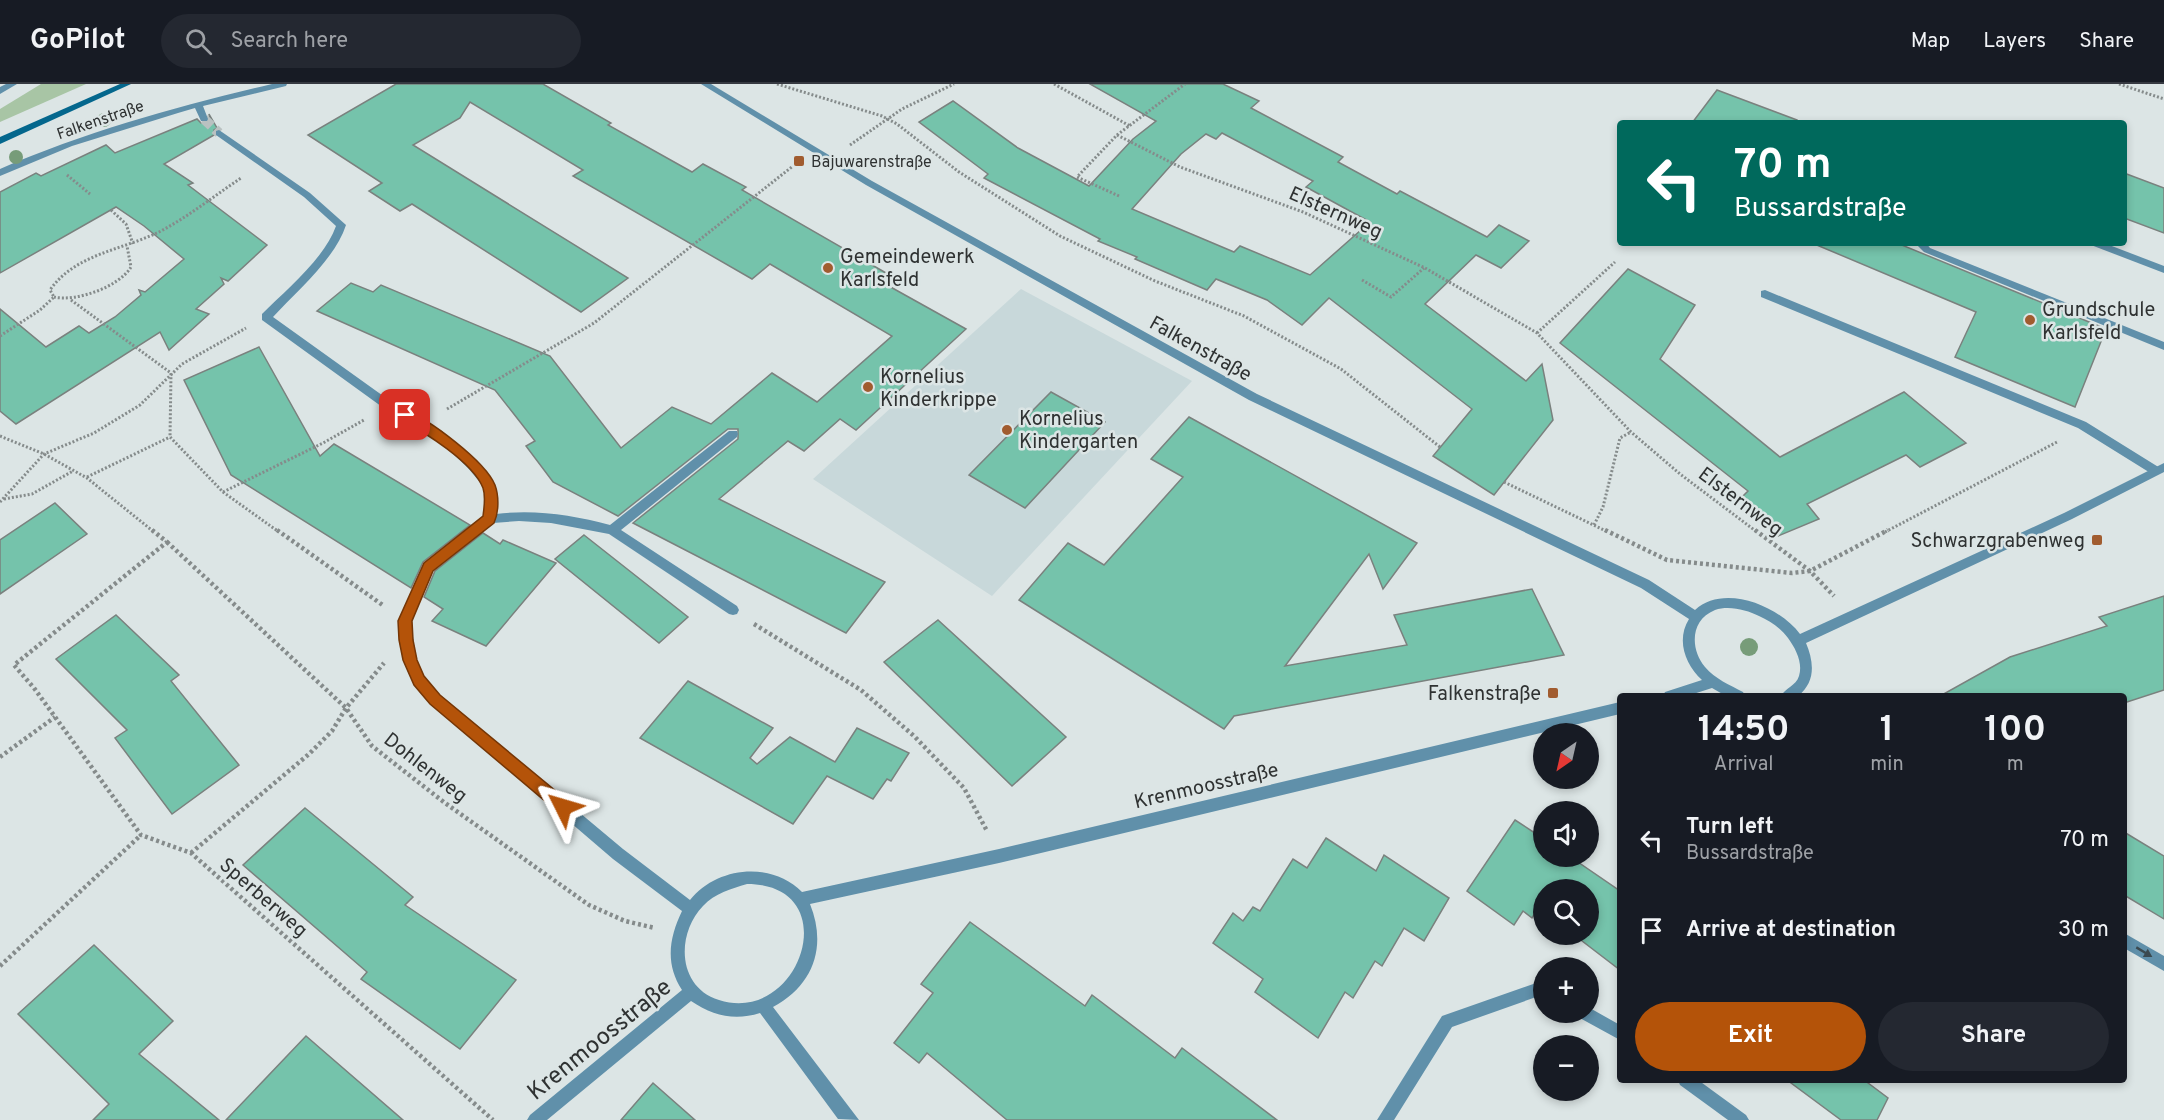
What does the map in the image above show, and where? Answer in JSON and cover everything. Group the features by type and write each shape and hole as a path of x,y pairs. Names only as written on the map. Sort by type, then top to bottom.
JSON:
{"main road":[{"path":"0,141 127,84"}],"street":[{"path":"0,91 13,84"},
{"name":"Falkenstraße","path":"0,173 109,129 197,104 283,84"},
{"name":"Falkenstraße","path":"705,84 812,150 1253,397 1645,584 1694,616"},
{"path":"197,104 204,119"},
{"path":"219,133 297,187 341,225 339,235 266,317 389,406 438,434 453,447 489,486 491,504 489,519"},
{"path":"1923,246 1927,250 2164,346"},
{"path":"2102,246 2164,270"},
{"path":"1766,294 2082,425 2160,469"},
{"path":"612,530 733,434"},
{"path":"1799,640 2068,516 2160,469"},
{"path":"692,910 618,854 435,699 419,680 410,660 405,621 428,567 489,519 510,516 592,525 612,530 733,610"},
{"path":"1733,693 1711,683 1692,661 1686,639 1694,616 1714,604 1747,604 1775,616 1799,640 1806,654 1807,675 1800,688 1792,693"},
{"path":"1679,693 1711,683"},
{"name":"Krenmoosstraße","path":"801,899 999,856 1617,709"},
{"path":"747,877 768,878 786,886 801,899 809,916 812,935 808,957 799,976 783,993 763,1005 743,1010 723,1010 705,1004 691,992 678,966 676,951 679,934 692,910 707,893 726,883 747,877"},
{"path":"2127,942 2164,964"},
{"path":"1385,1120 1447,1021 1533,991"},
{"name":"Krenmoosstraße","path":"535,1120 691,992"},
{"path":"763,1005 843,1114 851,1120"},
{"path":"1599,1021 1617,1031"},
{"path":"1689,1083 1741,1120"}],"path":[{"path":"777,84 888,119 959,172 1060,236 1155,280 1244,316 1341,369 1440,447"},
{"path":"830,159 902,109 954,84"},
{"path":"1054,84 1130,126"},
{"path":"1119,196 1077,177 1117,135 1185,84"},
{"path":"2119,84 2164,99"},
{"name":"Elsternweg","path":"1117,135 1180,167 1303,212 1425,268 1537,333 1631,432 1680,474 1810,571 1853,615"},
{"path":"420,424 594,323 812,150"},
{"path":"54,297 50,290 54,281 61,274 106,252 133,244 160,231 261,164"},
{"path":"67,175 90,194"},
{"path":"111,210 126,224 133,244"},
{"path":"71,300 96,290 130,270 127,246"},
{"path":"1537,333 1615,262"},
{"path":"1362,280 1391,297 1425,268"},
{"path":"54,297 71,300 171,373"},
{"path":"0,336 54,297"},
{"path":"2,500 44,454 94,434 140,405 182,364 266,317"},
{"path":"171,373 170,437 223,492 405,621"},
{"path":"223,492 323,443 389,406"},
{"path":"1594,525 1603,507 1620,438 1631,432"},
{"name":"Dohlenweg","path":"0,436 44,454 87,478 167,542 346,708 372,746 445,803 589,904 625,921 679,934"},
{"path":"87,478 170,437"},
{"path":"1504,482 1667,560 1792,573 1810,571 2057,442 2068,447"},
{"path":"2,500 15,500 43,489 74,470"},
{"path":"0,966 141,835 34,688 14,665 167,542"},
{"path":"733,610 861,690 914,736 964,788 999,856"},
{"path":"191,853 309,754 332,731 346,708 406,640"},
{"path":"0,757 55,717"},
{"name":"Sperberweg","path":"141,835 191,853 493,1120"}],"shaded area":[{"name":"Kornelius Kindergarten","path":"1021,289 1192,381 992,596 813,479"}],"green space":[{"path":"41,84 86,84 0,122 0,109"}],"building":[{"path":"396,84 543,84 611,123 608,125 692,172 703,164 746,187 742,190 886,273 878,280 966,329 856,430 840,419 804,451 788,441 719,499 885,582 846,633 633,523 738,439 738,429 728,429 618,516 553,482 526,446 535,441 495,390 317,311 351,283 373,292 381,285 550,356 621,448 672,407 711,424 772,373 817,402 892,336 770,264 752,279 573,176 583,170 470,102 460,118 413,145 628,278 581,312 412,204 400,211 369,191 382,183 308,135"},
{"path":"1090,84 1223,84 1259,101 1251,108 1343,157 1338,162 1397,194 1400,191 1487,237 1499,225 1529,241 1501,268 1476,255 1425,304 1526,381 1542,364 1553,420 1494,495 1433,456 1472,409 1329,298 1302,325 1267,300 1216,279 1207,290 1098,241 1100,239 984,178 988,174 919,122 953,101 1018,148 1089,186 1133,139 1156,121","holes":["1222,133 1313,181 1306,187 1370,222 1310,275 1240,246 1234,252 1132,209 1181,154 1206,134 1216,139"]},
{"path":"1717,90 1797,120 1694,120"},
{"path":"209,114 217,128 214,130 214,135 164,164 193,183 188,185 267,245 228,281 221,278 224,284 196,309 209,314 169,350 160,332 16,424 0,411 0,309 46,347 79,326 89,333 115,317 141,295 139,290 145,292 184,259 144,226 116,207 0,273 0,192 36,173 41,176 106,145 115,153 197,119 201,123 207,123 210,120"},
{"path":"2127,174 2164,188 2164,233 2127,219"},
{"name":"Grundschule Karlsfeld","path":"1819,246 1904,246 2106,329 2075,407 1955,357 1976,312"},
{"path":"1628,269 1695,305 1660,359 1780,457 1904,392 1966,443 1920,467 1906,455 1807,504 1819,519 1778,536 1740,499 1748,491 1560,343"},
{"path":"259,347 320,456 334,444 470,525 423,562 411,588 231,475 184,380"},
{"path":"1051,392 1105,422 1025,508 969,475"},
{"path":"1189,417 1417,543 1383,589 1369,554 1285,666 1407,645 1394,615 1532,589 1564,655 1234,716 1224,729 1019,600 1068,543 1104,565 1183,477 1151,459"},
{"path":"55,503 87,534 0,594 0,540"},
{"path":"483,533 500,544 503,540 556,563 486,646 432,621 443,609 424,597 435,571"},
{"path":"584,535 688,617 659,643 555,559"},
{"path":"2164,596 2164,690 2127,702 2127,693 1945,693 2010,657 2107,626 2099,617"},
{"path":"116,615 179,675 171,681 239,765 172,814 115,738 127,730 56,659"},
{"path":"938,620 1066,737 1012,786 884,662"},
{"path":"688,681 773,728 750,758 757,764 790,737 835,762 857,728 909,753 891,781 887,779 873,799 827,776 793,824 640,738"},
{"path":"305,808 413,897 405,905 516,980 460,1049 361,979 367,972 243,865"},
{"path":"1515,820 1533,832 1533,867 1585,867 1617,889 1617,968 1587,945 1599,945 1599,879 1533,879 1533,916 1532,918 1523,911 1514,925 1467,891"},
{"path":"2127,834 2164,856 2164,919 2127,897"},
{"path":"1326,838 1376,871 1384,855 1449,898 1424,941 1404,928 1382,966 1375,961 1353,998 1345,992 1318,1038 1255,992 1263,979 1213,943 1233,913 1243,921 1253,907 1260,911 1293,859 1307,868"},
{"path":"970,922 1085,1006 1092,995 1175,1058 1182,1048 1277,1120 1007,1120 927,1053 919,1063 894,1043 933,993 921,984"},
{"path":"94,945 173,1021 139,1054 219,1120 93,1120 109,1104 18,1014"},
{"path":"306,1036 403,1120 226,1120"},
{"path":"653,1083 695,1120 621,1120"},
{"path":"1791,1083 1868,1083 1888,1098 1877,1120 1841,1120"}],"tunnel":[{"path":"204,119 219,133"}],"place":[{"name":"Bajuwarenstraße","path":"799,161"},
{"name":"Gemeindewerk Karlsfeld","path":"828,268"},
{"name":"Grundschule Karlsfeld","path":"2030,320"},
{"name":"Kornelius Kinderkrippe","path":"868,387"},
{"name":"Kornelius Kindergarten","path":"1007,430"},
{"name":"Schwarzgrabenweg","path":"2097,540"},
{"name":"Falkenstraße","path":"1553,693"}],"route":[{"path":"405,415 438,434 472,465 489,486 491,504 489,519 428,567 405,621 410,660 419,680 435,699 563,807"}]}
